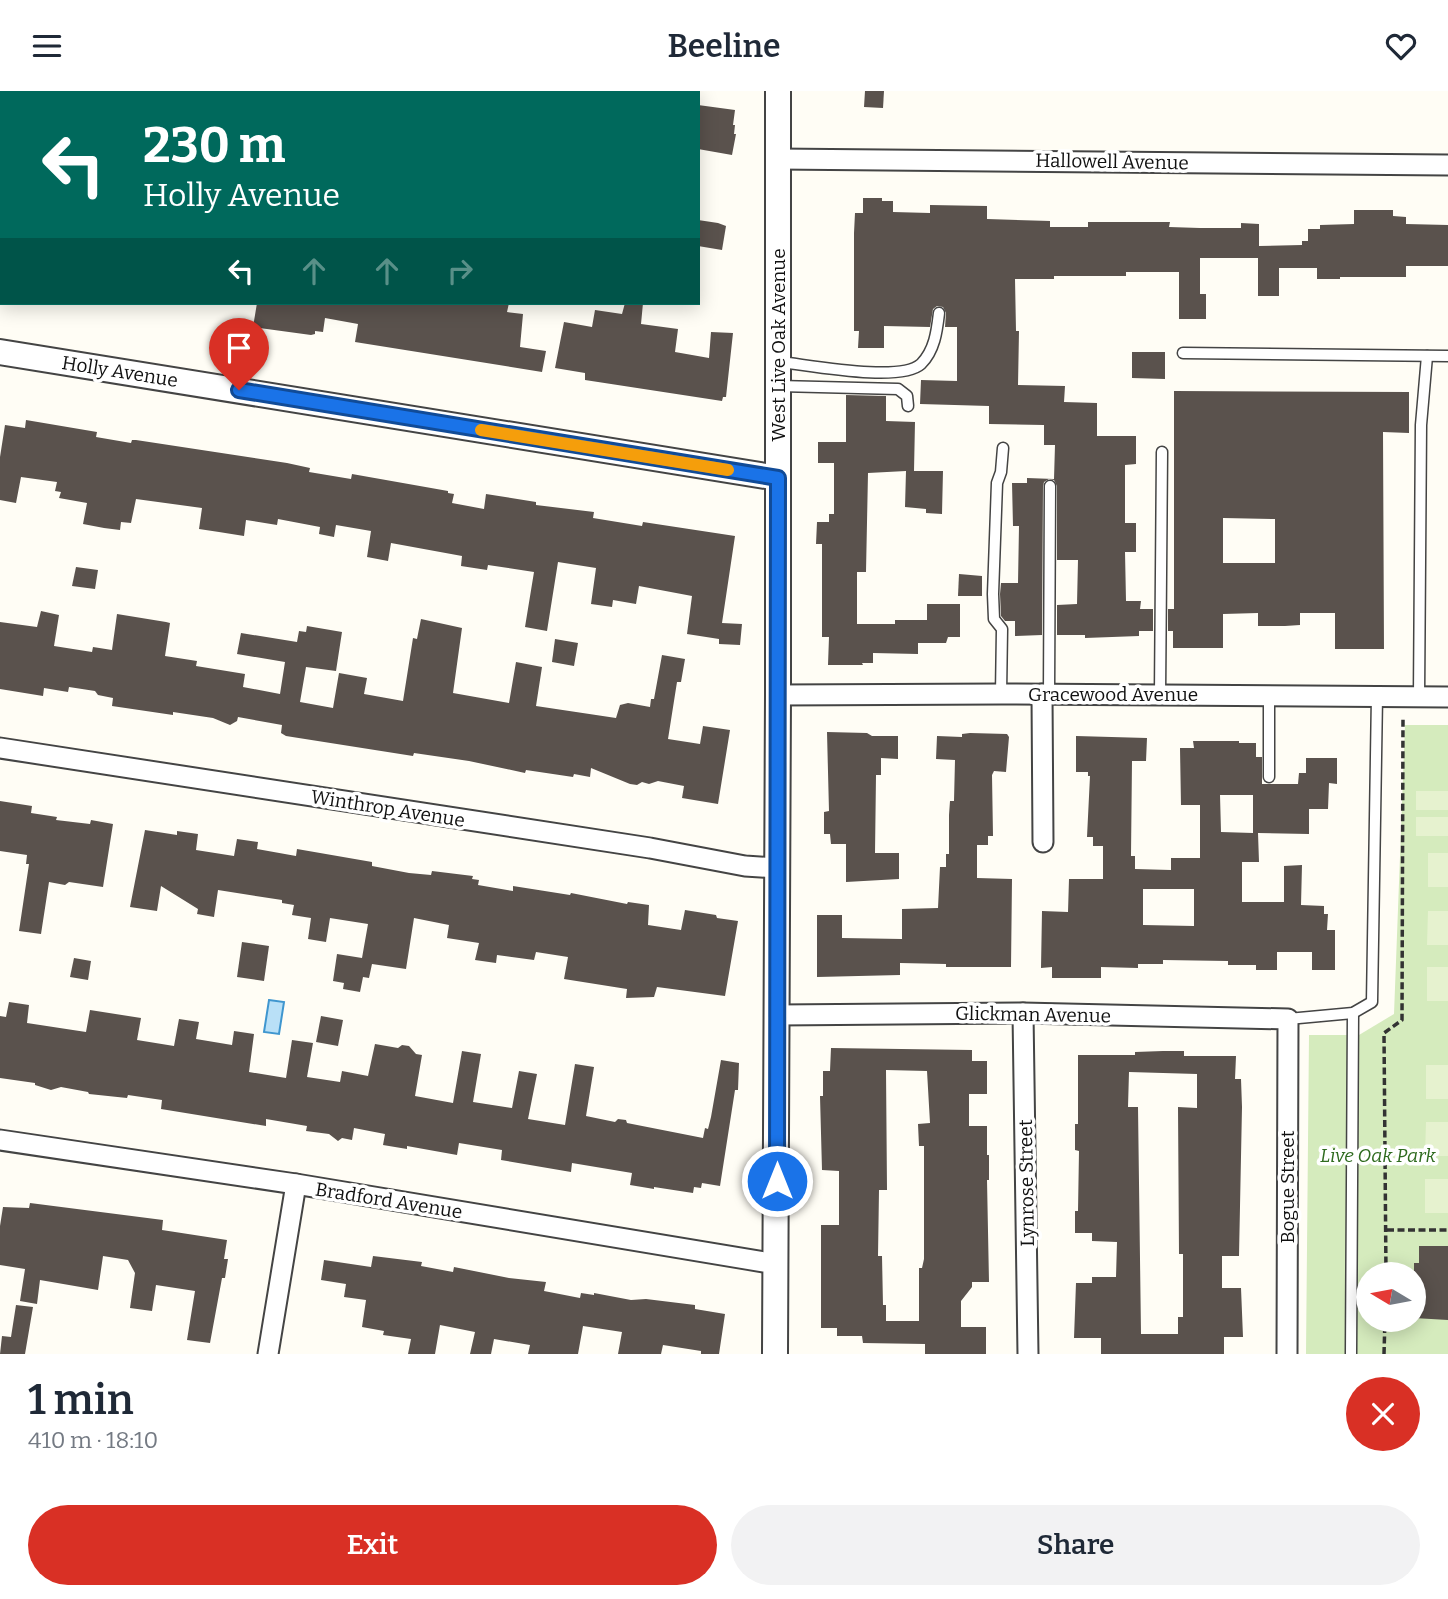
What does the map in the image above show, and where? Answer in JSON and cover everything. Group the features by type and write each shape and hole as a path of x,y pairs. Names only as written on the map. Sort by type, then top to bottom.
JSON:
{"street":[{"name":"West Live Oak Avenue","path":"775,1354 778,1015 778,91"},
{"name":"Hallowell Avenue","path":"777,159 1448,165"},
{"name":"Holly Avenue","path":"0,352 778,478"},
{"path":"1043,842 1045,694"},
{"name":"Gracewood Avenue","path":"778,695 1448,697"},
{"name":"Winthrop Avenue","path":"0,748 650,848 745,866 776,868"},
{"name":"Glickman Avenue","path":"778,1015 1023,1013 1288,1019"},
{"name":"Lynrose Street","path":"1023,1013 1028,1354"},
{"name":"Bogue Street","path":"1287,1354 1288,1019"},
{"name":"Bradford Avenue","path":"0,1140 296,1184 776,1264"},
{"path":"268,1354 296,1184"}],"lane":[{"path":"779,374 897,372 920,365 935,341 939,313"},
{"path":"1183,353 1448,356"},
{"path":"1419,697 1421,425 1427,356"},
{"path":"779,374 898,389 907,396 908,406"},
{"path":"1000,694 1002,629 994,619 993,594 997,483 1002,472 1003,448"},
{"path":"1160,695 1162,452"},
{"path":"1045,694 1050,486"},
{"path":"1269,695 1269,777"},
{"path":"1288,1019 1353,1013 1372,1002 1377,696"},
{"path":"1351,1354 1353,1013"}],"path":[{"path":"1386,1262 1384,1033 1402,1020 1403,719"},
{"path":"1387,1230 1448,1230"},
{"path":"1384,1354 1385,1332"}],"green space":[{"name":"Live Oak Park","path":"1405,725 1448,725 1448,1354 1306,1354 1309,1035 1359,1035 1394,1014"},
{"path":"1416,791 1448,791 1448,810 1416,810"},
{"path":"1416,817 1448,817 1448,836 1416,836"},
{"path":"1428,853 1448,853 1448,887 1428,887"},
{"path":"1428,911 1448,911 1448,945 1427,945"},
{"path":"1427,967 1448,967 1448,1001 1427,1001"},
{"path":"1426,1065 1448,1065 1448,1099 1426,1099"},
{"path":"1426,1122 1448,1122 1448,1156 1425,1156"},
{"path":"1425,1179 1448,1179 1448,1213 1425,1213"}],"water":[{"path":"269,1000 284,1002 279,1034 264,1032"}],"building":[{"path":"865,91 884,91 883,108 864,107"},
{"path":"700,105 735,110 733,125 736,134 732,155 700,149"},
{"path":"863,198 893,201 893,212 930,213 930,205 987,206 987,219 1050,221 1050,227 1088,227 1088,222 1170,222 1169,227 1200,228 1241,228 1241,223 1259,224 1259,246 1302,245 1302,241 1308,241 1308,229 1320,229 1320,225 1354,224 1354,210 1393,210 1393,216 1406,217 1406,224 1448,225 1448,266 1406,266 1406,277 1340,279 1317,279 1317,268 1279,268 1279,296 1258,296 1258,258 1200,258 1200,294 1206,294 1206,319 1179,319 1179,272 1126,272 1126,276 1015,279 1016,331 1019,331 1018,385 1065,386 1064,402 1097,403 1097,436 1136,436 1136,464 1125,465 1125,523 1136,523 1136,552 1125,552 1126,601 1141,601 1140,609 1153,609 1153,631 1139,631 1139,636 1085,638 1085,635 1057,635 1057,605 1077,604 1078,560 1057,560 1057,486 1054,480 1049,479 1043,486 1042,635 1015,636 1015,621 1005,621 1001,616 1000,594 1001,583 1018,583 1019,526 1013,526 1012,483 1027,483 1027,478 1054,479 1055,445 1044,445 1044,425 989,424 989,406 920,404 921,380 957,381 957,327 945,327 946,313 943,307 937,306 933,309 930,327 884,326 884,348 858,348 859,331 854,331 854,233 855,213 863,213"},
{"path":"700,220 726,226 722,250 700,246"},
{"path":"257,305 509,305 507,312 523,314 520,347 546,351 542,372 355,342 358,324 325,318 323,332 315,331 315,334 311,335 253,327"},
{"path":"624,305 643,305 641,324 678,329 675,352 709,358 711,332 733,333 726,397 723,397 722,401 585,380 585,373 555,368 564,322 592,327 595,310 622,314"},
{"path":"1132,352 1165,352 1165,379 1132,378"},
{"path":"1174,391 1409,392 1409,433 1383,432 1384,649 1335,649 1335,613 1300,613 1300,625 1285,626 1258,626 1258,613 1223,614 1223,648 1173,648 1173,631 1168,631 1168,609 1174,609","holes":["1223,518 1275,519 1275,563 1223,563"]},
{"path":"846,395 886,396 886,421 915,422 914,471 943,471 942,514 905,507 906,471 868,473 866,572 857,572 857,624 895,624 895,620 927,620 927,604 960,604 960,637 948,637 946,643 918,643 918,654 873,653 873,663 828,665 829,637 822,637 822,544 816,544 817,522 829,522 829,514 834,514 834,463 818,463 818,442 846,442"},
{"path":"26,420 97,432 96,437 131,443 136,440 287,463 310,468 309,472 351,479 352,474 448,491 454,494 452,503 484,509 486,494 536,502 536,505 594,512 593,518 642,526 643,522 735,536 722,623 742,624 740,645 719,644 719,639 687,634 692,596 639,586 636,604 613,600 612,607 591,604 596,568 558,562 547,631 525,627 534,572 488,565 487,570 461,566 462,556 391,543 388,561 367,557 371,531 336,525 334,537 319,534 320,527 278,519 277,525 246,520 244,536 199,529 202,508 136,499 131,523 121,522 120,530 104,528 83,524 87,503 59,498 61,492 55,491 57,482 21,477 16,503 0,500 0,457 5,425 25,428"},
{"path":"76,567 98,570 95,589 72,586"},
{"path":"959,574 982,576 982,596 958,596"},
{"path":"41,611 59,615 54,646 92,652 93,647 112,650 117,614 170,623 165,656 197,661 196,666 245,674 243,687 280,694 285,662 237,654 241,633 297,642 299,631 306,632 307,626 342,632 336,671 306,667 300,702 333,708 339,673 367,678 364,694 403,701 413,638 417,639 421,619 462,628 453,693 509,703 516,662 542,667 536,706 616,718 620,705 628,703 650,707 662,655 685,659 681,682 677,682 668,739 700,744 703,726 730,730 718,804 682,798 684,786 658,781 630,784 591,768 590,777 526,770 525,773 469,761 414,753 413,756 286,736 281,733 282,725 238,717 237,721 230,725 213,718 112,706 113,698 98,695 95,691 69,687 68,692 44,688 43,696 0,689 0,622 37,627"},
{"path":"555,639 578,643 574,666 552,662"},
{"path":"827,732 898,736 898,759 881,758 881,775 876,775 875,853 899,853 899,879 846,882 846,844 831,844 830,834 824,834 824,812 829,811"},
{"path":"962,734 1007,734 1009,737 1006,772 994,771 992,775 993,836 988,836 988,845 977,845 977,878 1012,879 1011,967 946,967 946,964 900,963 900,975 817,977 817,915 842,915 842,938 902,939 902,909 938,908 940,867 946,867 946,854 949,854 949,815 950,801 954,801 955,760 936,759 937,736 962,737"},
{"path":"1076,736 1147,738 1146,761 1132,761 1131,856 1135,856 1135,869 1171,870 1171,858 1200,858 1200,805 1181,805 1180,748 1194,748 1193,741 1256,743 1256,757 1262,757 1262,784 1298,784 1299,773 1306,773 1306,758 1337,758 1337,784 1329,783 1328,809 1309,809 1309,834 1258,833 1259,862 1242,862 1242,902 1284,902 1284,866 1302,865 1301,905 1324,906 1324,914 1328,914 1327,930 1335,930 1335,970 1312,970 1312,952 1277,952 1277,970 1256,970 1256,965 1228,965 1228,961 1163,960 1163,964 1138,964 1138,968 1101,967 1101,978 1052,978 1052,967 1041,968 1042,911 1068,912 1069,879 1103,879 1103,846 1093,846 1093,837 1087,837 1090,776 1088,772 1076,772","holes":["1220,795 1253,795 1253,833 1221,832","1143,889 1194,889 1194,926 1143,925"]},
{"path":"0,801 32,806 31,813 57,817 56,820 90,824 91,820 113,824 103,887 49,882 41,934 19,931 29,864 26,864 27,855 0,851"},
{"path":"145,830 177,835 177,831 198,834 196,850 234,856 237,839 258,842 257,849 296,856 297,849 372,862 372,866 409,873 431,875 432,871 473,876 472,879 479,880 478,885 513,891 513,886 649,905 648,925 681,930 685,910 738,921 725,996 657,987 654,997 626,998 627,989 564,979 568,957 536,952 534,960 497,955 496,963 475,960 479,943 447,938 449,925 414,918 406,969 372,964 369,978 363,977 360,992 343,989 344,983 333,981 337,954 362,958 368,924 330,918 326,942 308,939 311,918 292,915 294,905 282,903 282,900 218,890 214,917 197,914 198,909 161,886 157,911 130,907"},
{"path":"242,942 269,946 264,981 237,977"},
{"path":"74,958 91,961 88,980 70,977"},
{"path":"9,1002 29,1005 27,1023 86,1032 90,1010 141,1018 137,1040 174,1046 179,1019 199,1022 196,1039 232,1045 234,1031 254,1034 249,1072 286,1078 292,1040 313,1043 307,1077 340,1082 342,1071 368,1076 375,1044 398,1048 402,1045 409,1046 416,1054 422,1055 415,1096 453,1103 462,1051 481,1054 473,1102 512,1108 519,1071 537,1074 528,1119 565,1125 575,1064 594,1067 586,1116 615,1122 618,1119 626,1120 627,1123 703,1138 711,1117 721,1060 739,1063 738,1090 735,1090 720,1186 702,1183 701,1188 694,1187 693,1193 654,1189 630,1185 632,1173 572,1163 571,1172 501,1160 502,1150 459,1143 457,1155 407,1146 407,1149 383,1145 385,1134 354,1128 352,1140 342,1138 338,1141 329,1134 306,1131 307,1126 266,1119 266,1126 161,1109 162,1100 128,1095 127,1098 89,1094 61,1087 51,1090 35,1083 0,1078 0,1016 6,1017"},
{"path":"321,1016 343,1020 338,1046 316,1042"},
{"path":"831,1048 972,1050 972,1061 987,1061 987,1094 969,1094 969,1126 987,1126 989,1282 972,1282 972,1287 961,1301 961,1327 986,1327 986,1354 925,1354 925,1344 863,1343 862,1336 837,1336 837,1328 821,1328 821,1225 839,1225 839,1171 822,1170 820,1096 823,1096 823,1071 830,1071","holes":["886,1070 927,1071 930,1123 918,1124 919,1146 924,1146 924,1259 922,1268 919,1268 919,1321 886,1321 882,1256 878,1256 879,1190 887,1190"]},
{"path":"1184,1051 1184,1056 1236,1056 1235,1079 1241,1079 1242,1107 1239,1256 1222,1256 1222,1288 1241,1288 1243,1337 1224,1337 1224,1354 1101,1354 1101,1338 1074,1338 1076,1283 1092,1283 1092,1277 1116,1277 1117,1242 1092,1241 1092,1233 1075,1233 1075,1211 1078,1211 1079,1151 1075,1150 1075,1124 1078,1124 1078,1055 1135,1055 1135,1052","holes":["1129,1072 1197,1074 1197,1108 1178,1107 1179,1254 1183,1254 1183,1317 1178,1317 1178,1334 1141,1334 1138,1107 1128,1107"]},
{"path":"30,1203 163,1220 162,1230 227,1240 225,1278 222,1278 210,1343 187,1340 195,1291 156,1285 152,1311 130,1308 135,1273 128,1260 103,1256 98,1290 40,1280 37,1304 20,1301 25,1269 0,1265 0,1226 3,1207 29,1208"},
{"path":"1419,1246 1448,1246 1448,1320 1426,1319 1426,1262 1419,1262"},
{"path":"373,1256 422,1262 421,1266 453,1272 454,1267 546,1282 544,1291 580,1298 581,1293 594,1293 631,1300 646,1299 695,1305 695,1309 725,1314 719,1354 701,1354 701,1351 663,1345 661,1354 618,1354 622,1332 583,1326 578,1354 528,1354 530,1345 494,1339 491,1354 470,1354 475,1332 440,1325 435,1354 408,1354 411,1339 383,1335 384,1331 362,1327 366,1300 344,1297 346,1284 321,1280 324,1260 371,1267"},
{"path":"16,1305 33,1307 25,1354 0,1354 2,1336 11,1337"}],"slow traffic":[{"path":"481,430 728,470"}],"route":[{"path":"239,390 778,478 777,1181"}]}
